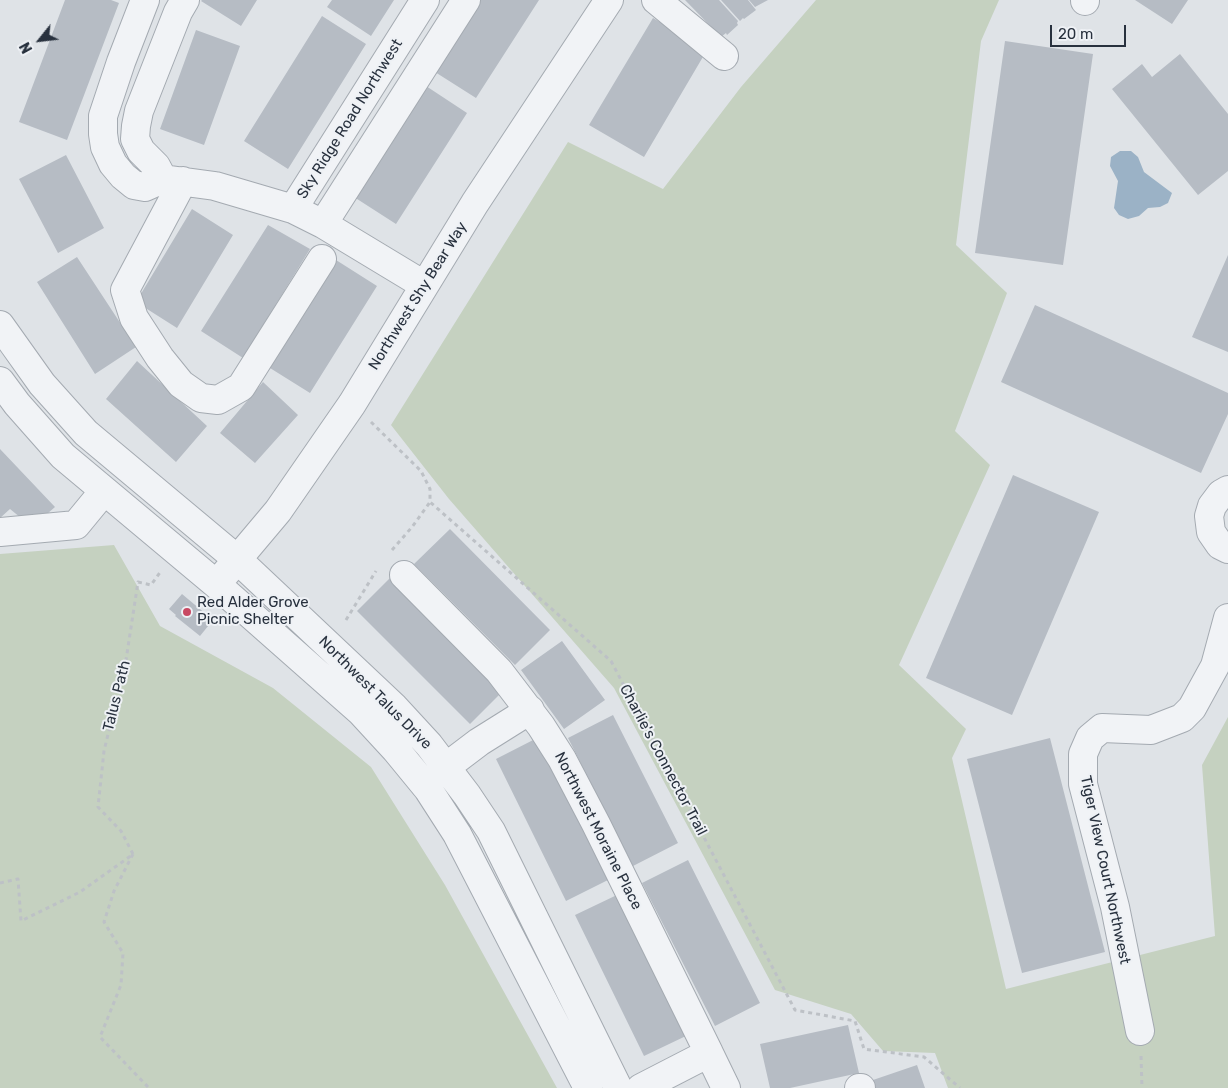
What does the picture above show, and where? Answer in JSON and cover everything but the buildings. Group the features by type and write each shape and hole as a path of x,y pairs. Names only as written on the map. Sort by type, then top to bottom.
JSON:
{"street":[{"path":"145,0 103,116 105,147 113,164 134,185 145,187 173,180 215,186 293,209"},
{"path":"173,180 141,150 136,139 136,126 139,111 178,12 185,0"},
{"name":"Sky Ridge Road Northwest","path":"424,285 323,224 293,209 426,0"},
{"path":"323,224 466,0"},
{"name":"Northwest Shy Bear Way","path":"216,584 278,511 352,404 475,203 609,0"},
{"path":"656,0 724,56"},
{"path":"173,180 125,290 134,318 160,358 181,384 201,398 218,400 241,387 322,259"},
{"name":"Northwest Talus Drive","path":"0,325 42,384 86,433 238,560 394,706 429,745 467,795 491,831 618,1088"},
{"name":"Northwest Talus Drive","path":"0,382 17,404 64,456 216,584 361,712 396,750 428,789 457,834 588,1088"},
{"path":"0,532 76,525 104,490"},
{"path":"1228,490 1221,494 1212,506 1209,516 1211,532 1220,545 1228,549"},
{"name":"Northwest Moraine Place","path":"404,574 499,671 530,710 562,759 726,1088"},
{"name":"Tiger View Court Northwest","path":"1140,1032 1115,907 1083,784 1083,754 1090,738 1102,728 1152,730 1182,718 1192,708 1215,666 1228,618"},
{"path":"446,767 479,742 530,710"},
{"path":"641,1088 709,1053"}],"path":[{"name":"Charlie's Connector Trail","path":"352,404 421,470 430,489 430,502 611,661 795,1010 855,1021 864,1049 924,1057 960,1088"},
{"name":"Talus Path","path":"133,854 121,832 98,807 104,751 126,660 138,582 151,585 176,550"},
{"path":"0,883 18,879 21,921 80,892 133,854"},
{"path":"133,854 114,891 104,922 123,953 121,985 100,1037 149,1088"}],"green space":[{"path":"816,0 999,0 981,41 956,245 1007,293 955,431 990,465 899,665 966,729 952,758 1006,989 1215,936 1202,765 1228,717 1228,1088 948,1088 935,1053 883,1051 851,1014 775,990 614,688 449,499 391,425 568,142 663,189 741,87"},
{"path":"114,545 160,626 273,688 371,767 445,885 557,1088 0,1088 0,554"}],"water":[{"path":"1120,151 1131,151 1138,157 1144,172 1172,193 1168,203 1160,207 1148,208 1139,216 1128,219 1119,215 1114,208 1118,181 1110,166 1111,157"}],"place":[{"name":"Red Alder Grove Picnic Shelter","path":"187,612"}]}
